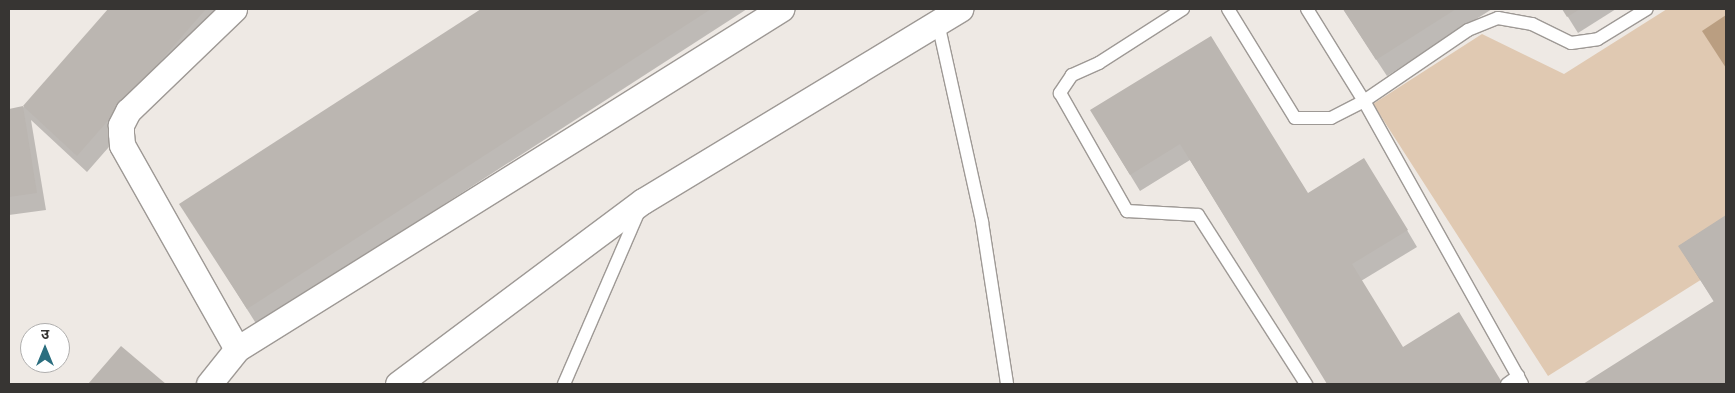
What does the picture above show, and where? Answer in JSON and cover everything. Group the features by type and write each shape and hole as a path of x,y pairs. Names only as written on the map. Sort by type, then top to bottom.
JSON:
{"street":[{"path":"234,9 128,111 121,124 121,133 122,145 237,349"},
{"path":"209,384 237,349 781,9"},
{"path":"398,384 643,201 960,9"}],"lane":[{"path":"1182,9 1098,63 1072,75 1060,93 1128,211 1198,214 1306,384"},
{"path":"1228,9 1295,118 1331,118 1364,101 1468,30 1498,18 1532,24 1571,42 1598,39 1647,9"},
{"path":"1307,9 1364,101 1520,380 1507,384"},
{"path":"938,24 982,222 1007,384"},
{"path":"564,384 643,201"}],"shaded area":[{"path":"1667,9 1726,9 1726,264 1548,376 1373,104 1482,34 1564,74"},
{"path":"1726,15 1726,68 1702,31"}],"building":[{"path":"108,9 206,9 77,156 23,106"},
{"path":"481,9 711,9 247,309 179,204"},
{"path":"1343,9 1456,9 1376,60"},
{"path":"1562,9 1580,9 1567,17"},
{"path":"1211,36 1308,193 1364,158 1408,230 1352,264 1403,347 1459,312 1503,384 1327,384 1180,144 1130,175 1090,110"},
{"path":"23,106 37,193 9,197 9,109"},
{"path":"1726,215 1726,384 1583,384 1714,301 1678,246"},
{"path":"121,346 166,384 88,384"}]}
